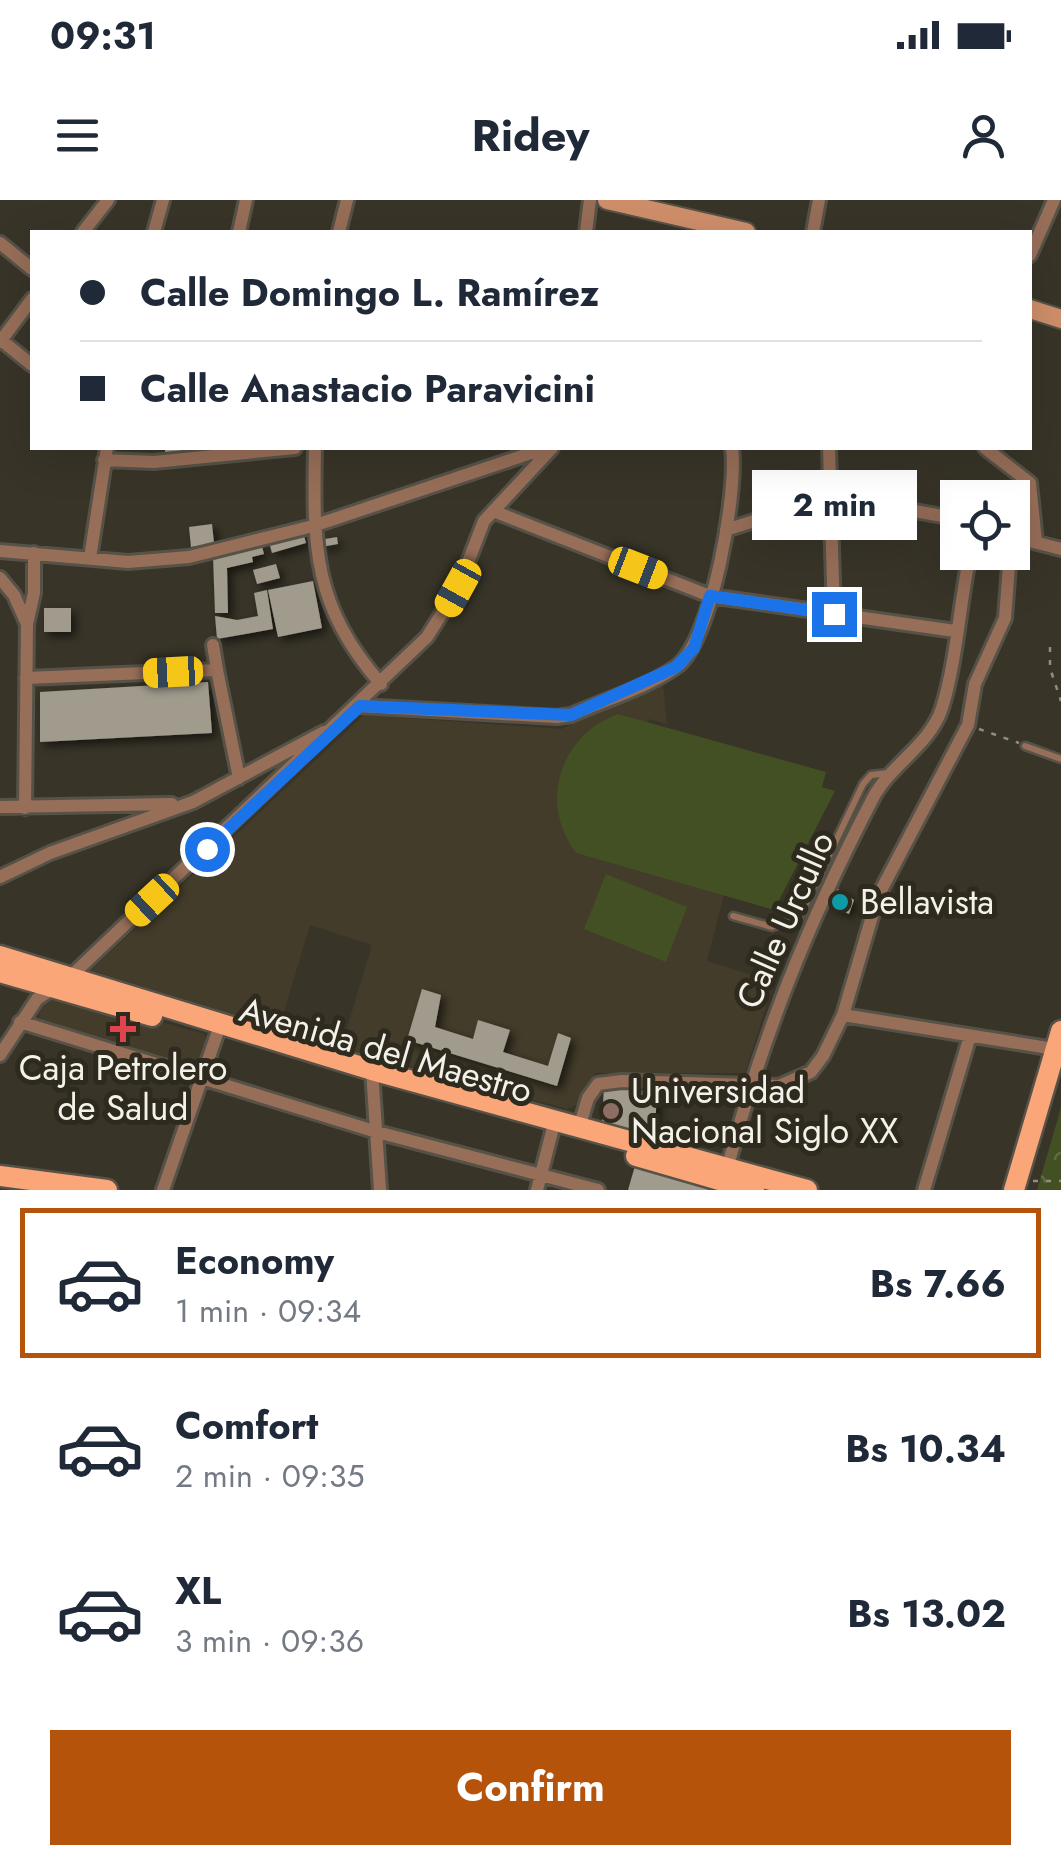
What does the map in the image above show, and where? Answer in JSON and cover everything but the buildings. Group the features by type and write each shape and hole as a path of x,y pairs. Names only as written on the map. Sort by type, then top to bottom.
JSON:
{"main road":[{"path":"607,200 737,230"},
{"path":"1032,311 1061,319"},
{"name":"Avenida del Maestro","path":"0,956 373,1076"},
{"name":"Avenida del Maestro","path":"0,972 554,1126 724,1179 806,1190"},
{"path":"1024,1187 1060,1044"},
{"path":"1024,1187 1061,1074"},
{"name":"Avenida del Maestro","path":"554,1126 579,1128 754,1190"},
{"path":"0,1176 106,1190"}],"street":[{"path":"85,230 108,200"},
{"path":"155,230 163,200"},
{"path":"239,230 246,200"},
{"path":"340,230 347,200"},
{"path":"586,230 590,200"},
{"path":"813,230 819,200"},
{"path":"1032,250 1054,200"},
{"path":"0,243 30,267"},
{"path":"30,301 2,335 30,364"},
{"path":"90,558 106,454 154,462 275,450"},
{"path":"315,450 314,526 337,627 381,684"},
{"path":"0,552 128,562 189,557 314,526 543,450"},
{"path":"0,1055 20,1022 50,988 70,976 381,684 442,616 458,588 477,533 547,450"},
{"path":"360,706 571,715 676,667 694,648 710,596 726,530 732,450"},
{"path":"829,450 834,614"},
{"path":"988,450 1030,484 1036,542"},
{"path":"726,530 831,496 940,516"},
{"path":"494,511 710,596 954,631"},
{"path":"1030,541 1061,549"},
{"path":"25,808 26,624 34,593 34,553"},
{"name":"Calle Urcullo","path":"724,1179 788,975 830,880 880,784 931,732 944,695 967,570"},
{"path":"579,1128 592,1089 608,1081 779,1086 811,1072 843,1015 878,896 968,725 973,696 1005,618 1009,570"},
{"path":"0,578 14,594 26,624"},
{"path":"213,645 239,778"},
{"path":"26,678 217,670"},
{"path":"944,695 973,696"},
{"path":"0,877 50,854 193,802 344,721"},
{"path":"0,807 193,802"},
{"path":"843,1015 970,1036 1060,1044"},
{"path":"20,1022 377,1132 598,1190"},
{"path":"162,1190 217,1034"},
{"path":"924,1190 970,1036"},
{"path":"373,1076 380,1190"},
{"path":"537,1190 554,1126"}],"lane":[{"path":"1025,746 1061,759"},
{"path":"733,916 772,926 787,925 798,918 863,784 871,775 891,774"}],"path":[{"path":"1050,648 1050,668 1061,701"},
{"path":"968,725 1025,746"},
{"path":"1024,1187 1061,1181"}],"shaded area":[{"path":"663,684 667,724 649,719 576,853 724,895 707,961 774,982 745,1073 595,1073 577,1105 567,1109 341,1048 372,945 310,925 279,1029 91,970 364,715 561,729"},
{"name":"Caja Petrolero de Salud","path":"52,992 204,1034 210,1044 204,1063 194,1068 43,1024 39,1016 44,996"}],"green space":[{"path":"618,714 826,772 822,787 835,791 774,910 576,853 558,813 561,773 582,738"},
{"path":"606,874 687,907 666,962 584,929"},
{"path":"1061,1108 1061,1190 1037,1190 1039,1183"}],"place":[{"name":"Bellavista","path":"840,902"},
{"name":"Caja Petrolero de Salud","path":"123,1029"},
{"name":"Universidad Nacional Siglo XX","path":"611,1111"}],"route":[{"path":"207,849 360,706 571,715 676,667 694,648 710,596 834,614"}]}
